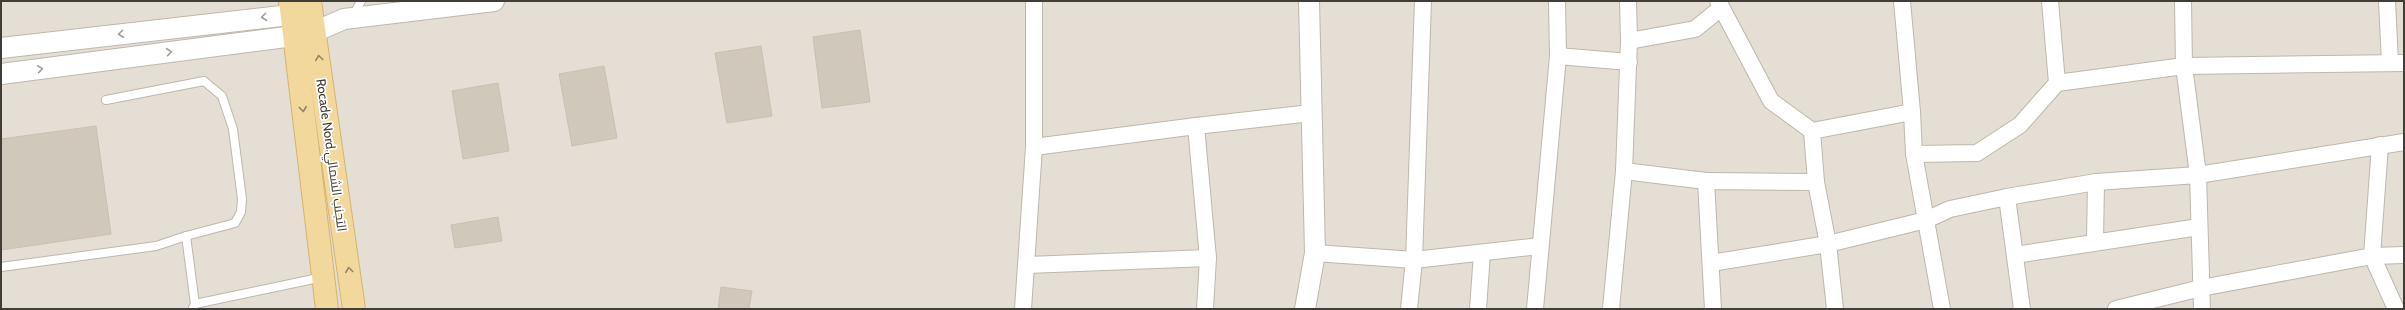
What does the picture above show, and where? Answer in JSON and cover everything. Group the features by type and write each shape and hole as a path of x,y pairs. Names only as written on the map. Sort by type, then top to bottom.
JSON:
{"main road":[{"name":"Rocade Nord,التجنب الشمالي","path":"304,12 294,36 327,309"},
{"name":"Rocade Nord,التجنب الشمالي","path":"304,12 354,309"}],"street":[{"path":"1,48 304,12 348,19 494,1"},
{"path":"1023,309 1034,147 1034,1"},
{"path":"1305,309 1315,253 1308,1"},
{"path":"1409,309 1414,260 1423,1"},
{"path":"1535,309 1558,56 1558,1"},
{"path":"1611,309 1624,171 1629,62 1628,1"},
{"path":"1902,1 1912,112 1914,154 1942,309"},
{"path":"2050,1 2057,82"},
{"path":"2183,1 2184,66 2198,174 2200,288 2202,309"},
{"path":"1914,154 1977,153 2020,125 2057,82 2184,66 2397,63 2387,1"},
{"path":"1628,40 1694,29 1720,5 1771,101 1812,131 1912,112"},
{"path":"1,74 294,36"},
{"path":"1558,56 1629,62"},
{"path":"1034,147 1311,113"},
{"path":"1196,126 1208,258 1205,309"},
{"path":"1812,131 1816,182 1828,244 1835,309"},
{"path":"1711,263 1828,244 1926,220 1950,209 2007,197 2096,182 2198,174 2404,142"},
{"path":"2380,145 2372,256 2396,309"},
{"path":"1624,171 1706,181 1816,182"},
{"path":"1706,181 1713,309"},
{"path":"2095,241 2096,182"},
{"path":"2007,197 2022,309"},
{"path":"2015,255 2095,241 2199,227"},
{"path":"1315,253 1414,260 1540,246"},
{"path":"1478,309 1482,253"},
{"path":"2116,309 2200,288 2372,256 2404,255"},
{"path":"1027,265 1208,258"}],"lane":[{"path":"348,19 361,1"},
{"path":"1,267 156,246 186,236 235,223 240,212 242,200 233,129 222,96 204,81 106,100"},
{"path":"186,236 194,307 323,277"}],"shaded area":[{"path":"1,1 2404,1 2404,309 1,309"}],"building":[{"path":"860,30 870,102 822,108 813,37"},
{"path":"761,46 772,116 727,123 715,53"},
{"path":"604,66 617,138 572,146 559,74"},
{"path":"498,83 509,151 463,159 452,91"},
{"path":"96,126 111,234 1,250 1,139"},
{"path":"498,217 502,241 455,248 451,225"},
{"path":"721,287 752,291 749,309 718,309"}]}
